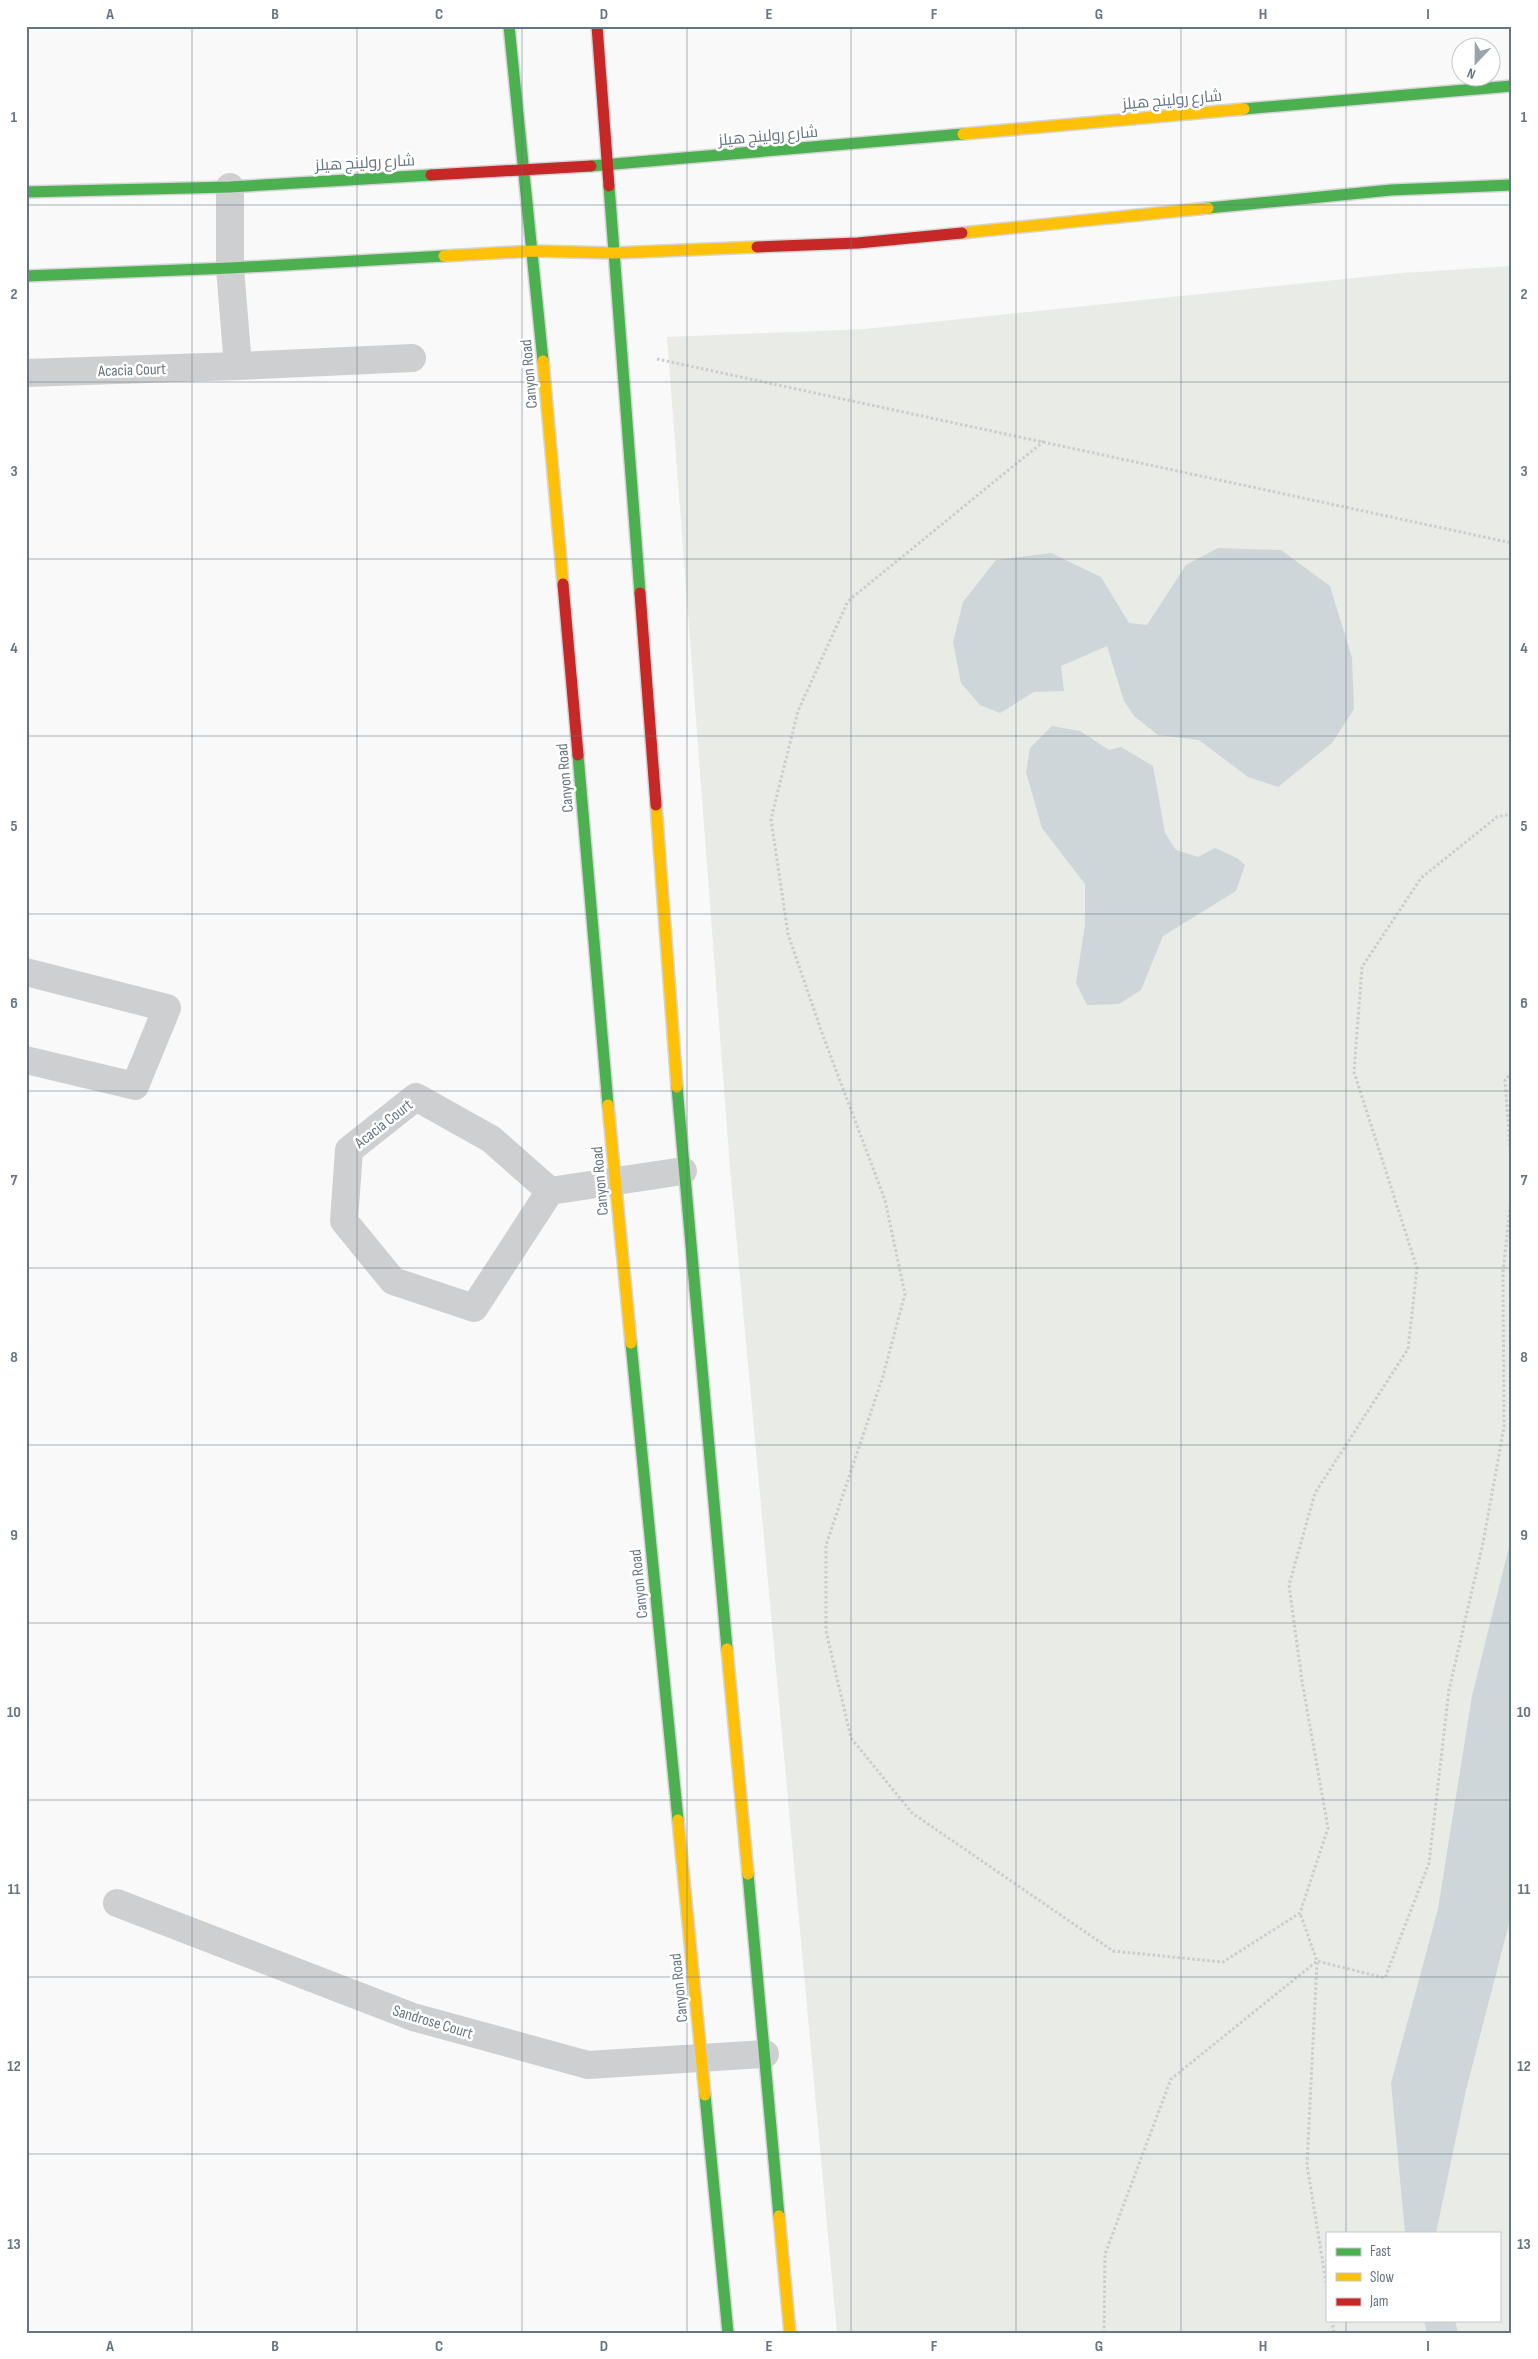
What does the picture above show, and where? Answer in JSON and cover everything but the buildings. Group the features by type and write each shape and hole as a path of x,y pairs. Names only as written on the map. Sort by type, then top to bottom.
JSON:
{"main road":[{"name":"Canyon Road","path":"509,26 533,251 615,1181 728,2333"},
{"path":"598,26 683,1171 790,2333"},
{"name":"شارع رولينج هيلز","path":"26,192 230,187 608,165 1512,86"},
{"path":"26,276 230,268 533,251 614,253 858,243 1381,191 1512,185"}],"street":[{"path":"230,187 230,268 238,366"},
{"name":"Acacia Court","path":"26,372 238,366 412,358"},
{"path":"26,972 167,1008 135,1086 26,1060"},
{"name":"Acacia Court","path":"416,1097 490,1139 550,1191 474,1308 393,1281 344,1221 349,1150 416,1097"},
{"path":"550,1191 683,1171"},
{"name":"Sandrose Court","path":"117,1903 413,2017 588,2065 765,2054"}],"path":[{"path":"622,351 1512,543"},
{"path":"1044,441 848,601 798,711 771,819 788,934 822,1033 885,1200 905,1294 883,1376 826,1545 826,1631 851,1738 912,1813 1113,1951 1223,1962 1300,1913"},
{"path":"1326,2282 1307,2165 1317,1961 1300,1913 1328,1828 1302,1681 1289,1585 1315,1494 1408,1350 1417,1268 1354,1072 1362,967 1421,878 1497,818 1512,814"},
{"path":"1512,1072 1505,1080 1512,1174"},
{"path":"1317,1961 1385,1978 1429,1863 1450,1690 1483,1543 1504,1427 1503,1272 1512,1190"},
{"path":"1104,2333 1105,2254 1171,2080 1317,1961"}],"shaded area":[{"path":"1512,266 1512,2333 837,2333 730,1168 667,337 865,329 1402,273"},
{"path":"1218,548 1281,550 1330,586 1352,658 1354,709 1332,743 1278,787 1248,777 1199,740 1158,735 1134,716 1124,701 1107,646 1061,666 1064,691 1034,692 1000,713 980,705 961,683 953,642 963,602 996,560 1051,553 1101,577 1129,623 1147,625 1186,565"},
{"path":"1052,726 1080,731 1109,750 1121,747 1153,766 1165,833 1176,850 1198,857 1215,848 1237,858 1245,865 1236,891 1163,936 1141,990 1119,1004 1087,1005 1076,983 1085,925 1085,884 1042,828 1026,772 1030,748"},
{"path":"1512,1535 1512,1912 1466,2090 1436,2232 1405,2232 1391,2083 1438,1909 1472,1696"},
{"path":"1424,2322 1455,2322 1458,2333 1427,2333"}],"traffic: fast":[{"path":"509,26 543,361"},
{"path":"1244,109 1512,86"},
{"path":"591,166 963,134"},
{"path":"26,192 230,187 431,175"},
{"path":"1208,208 1391,190 1512,185"},
{"path":"609,186 640,593"},
{"path":"26,276 230,268 444,256"},
{"path":"578,755 608,1105"},
{"path":"677,1087 727,1649"},
{"path":"631,1343 678,1820"},
{"path":"748,1874 779,2216"},
{"path":"705,2095 728,2333"}],"traffic: slow":[{"path":"963,134 1244,109"},
{"path":"962,233 1208,208"},
{"path":"444,256 533,251 614,253 757,247"},
{"path":"543,361 563,584"},
{"path":"656,805 677,1087"},
{"path":"608,1105 631,1343"},
{"path":"727,1649 748,1874"},
{"path":"678,1820 705,2095"},
{"path":"779,2216 790,2333"}],"traffic: jam":[{"path":"597,26 609,186"},
{"path":"431,175 591,166"},
{"path":"757,247 858,243 962,233"},
{"path":"563,584 578,755"},
{"path":"640,593 656,805"}]}
